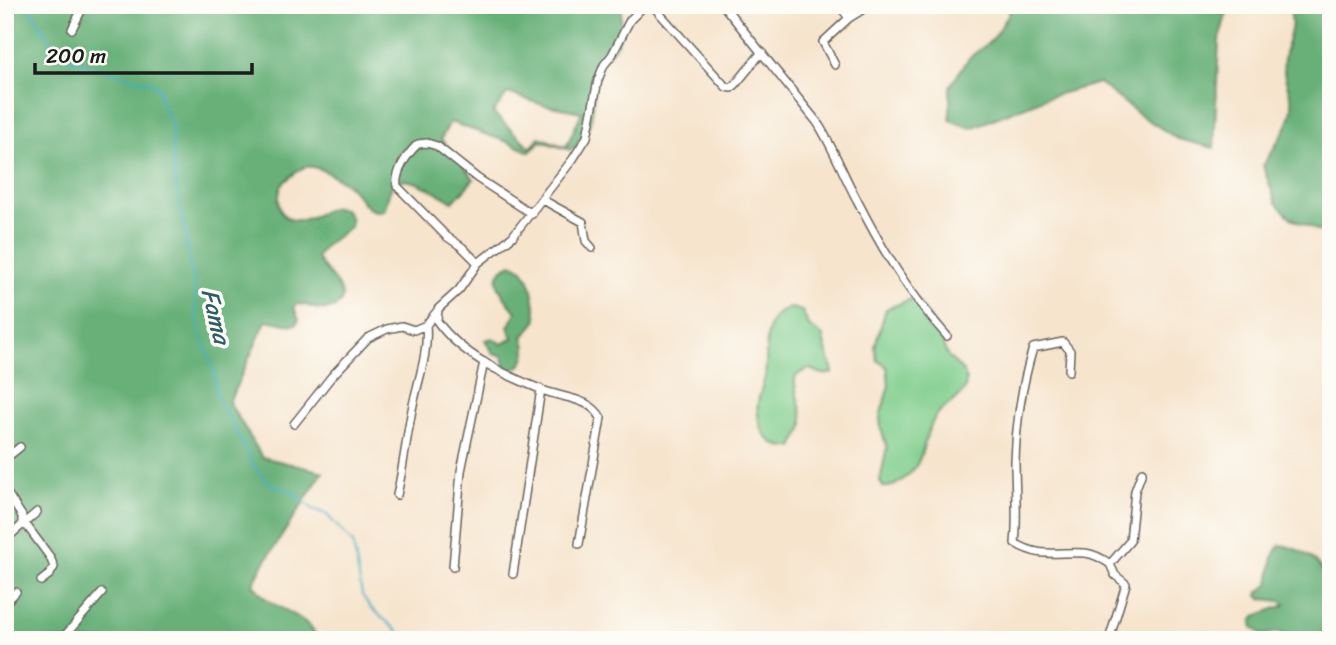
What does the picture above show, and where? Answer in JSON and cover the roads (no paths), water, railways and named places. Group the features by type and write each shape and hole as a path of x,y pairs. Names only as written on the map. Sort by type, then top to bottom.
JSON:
{"street":[{"path":"72,29 83,5"},
{"path":"294,424 332,376 368,338 394,327 402,326 414,330 426,325 438,309 459,290 478,263 512,237 532,214 587,137 600,74 626,26 645,5"},
{"path":"652,5 726,87 735,85 762,52"},
{"path":"723,5 829,139 856,199 901,279 947,336"},
{"path":"839,5 849,18"},
{"path":"835,65 824,42 849,18 870,5"},
{"path":"478,263 446,236 397,186 397,178 403,164 418,144 437,146 477,178 532,214"},
{"path":"542,200 583,222 586,227 586,241 592,248"},
{"path":"438,309 437,321 445,332 484,362 541,389 592,407 601,418 579,544"},
{"path":"397,495 410,415 428,343 426,325"},
{"path":"1069,371 1070,351 1063,342 1033,348 1020,405 1015,459 1015,543 1028,551 1052,555 1087,553 1110,564 1115,575 1126,584 1109,640"},
{"path":"453,567 461,471 484,362"},
{"path":"513,574 541,389"},
{"path":"5,459 20,447"},
{"path":"1110,564 1130,541 1135,491 1142,472"},
{"path":"5,490 22,516 22,525"},
{"path":"5,540 37,512"},
{"path":"22,525 27,526 50,557 54,567 46,579 41,581"},
{"path":"5,603 16,593"},
{"path":"61,640 102,593"}],"waterway":[{"name":"Fama","path":"28,5 59,56 157,85 172,128 174,175 193,279 198,326 215,374 216,394 256,469 271,485 291,491 313,509 326,514 353,543 362,595 370,607 408,640"}]}
